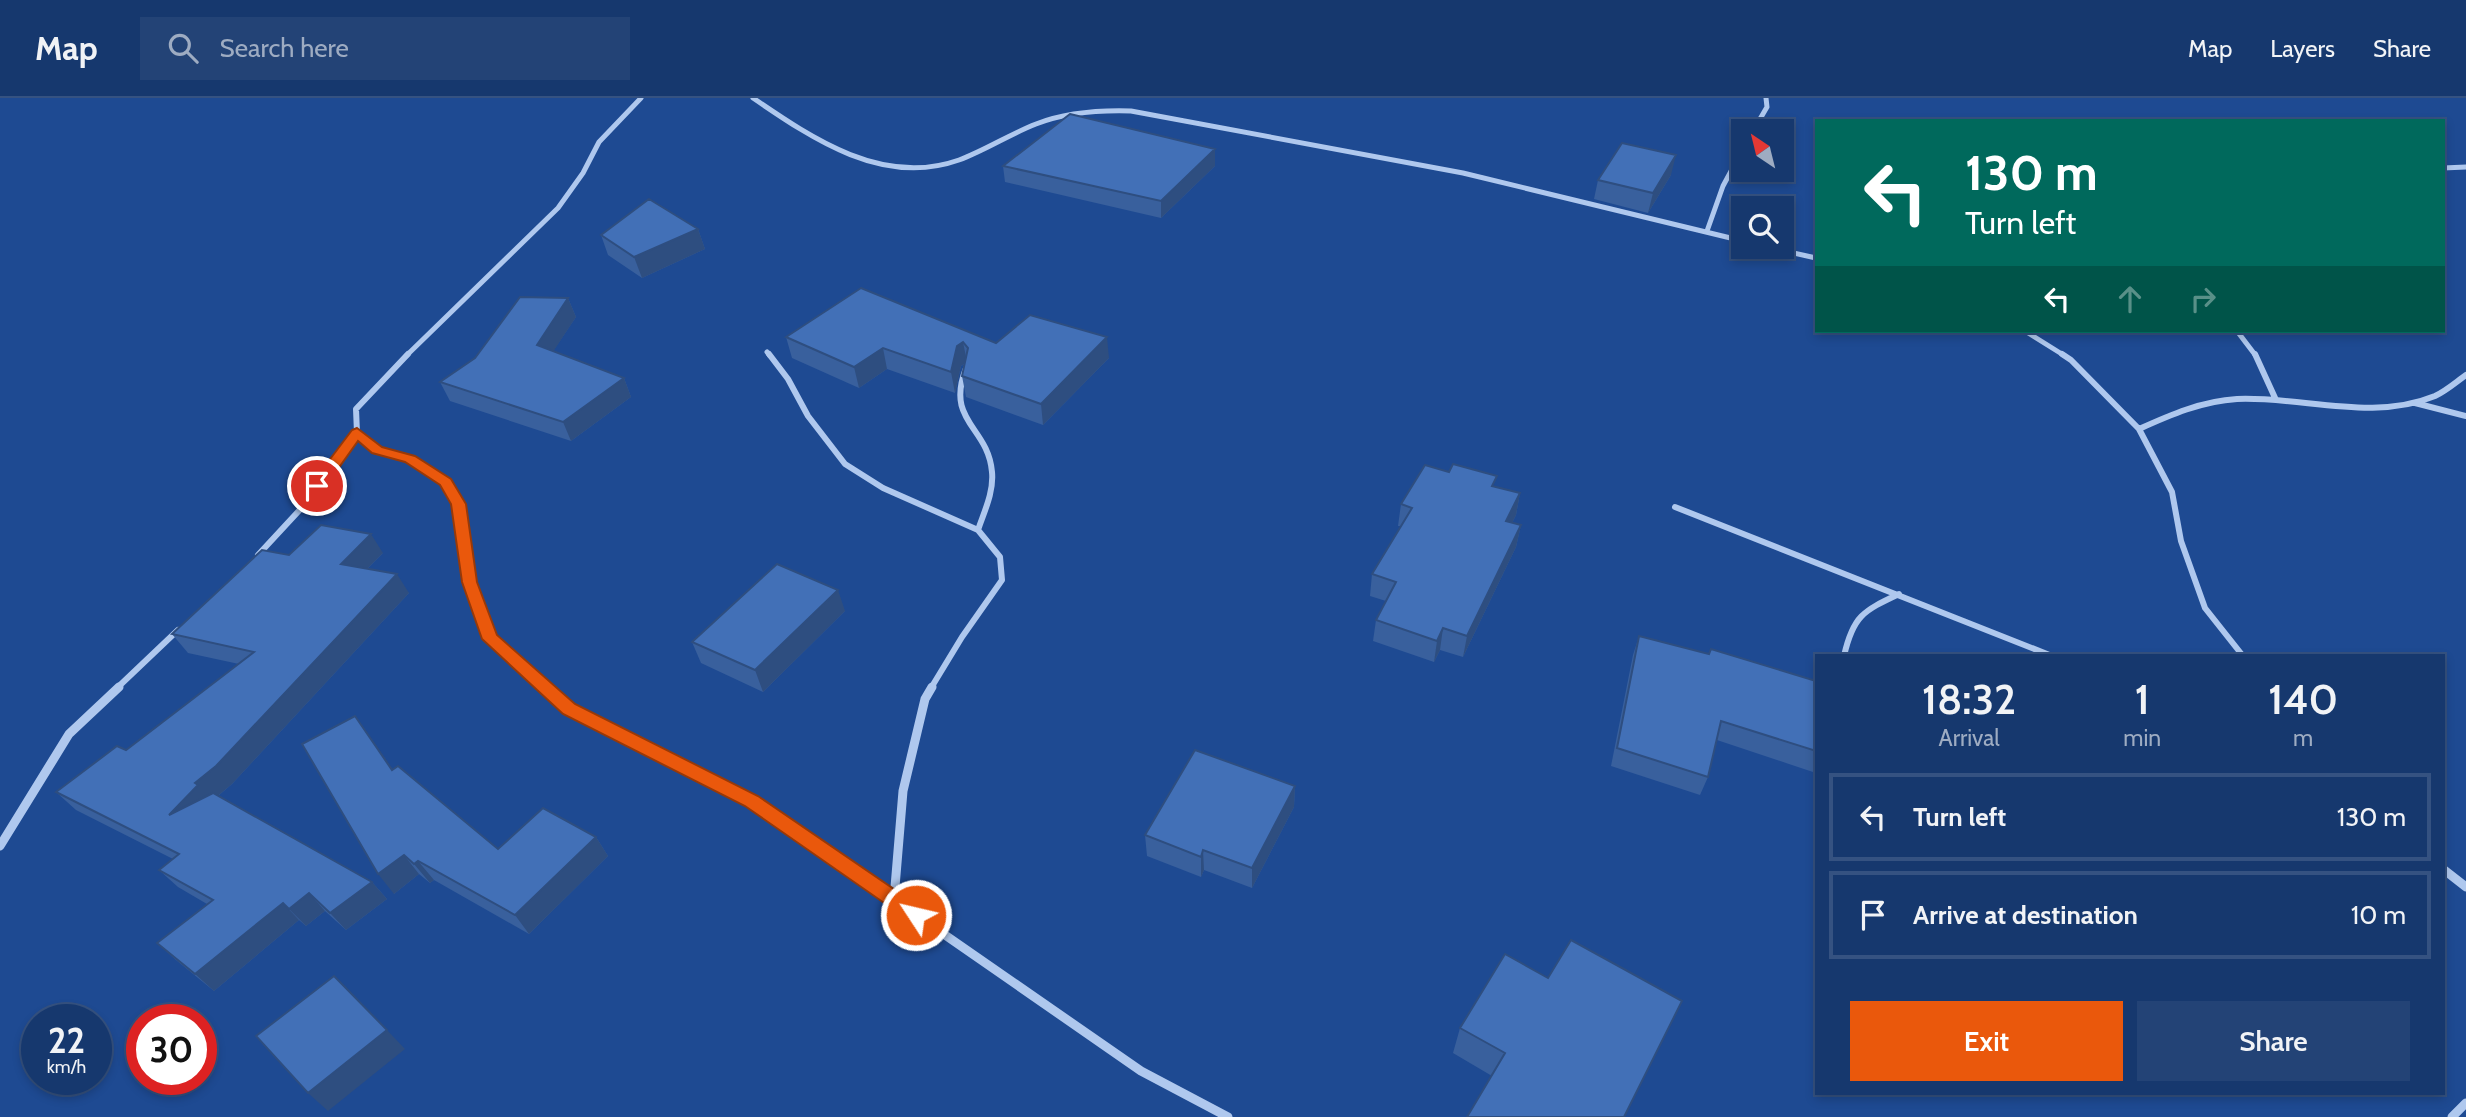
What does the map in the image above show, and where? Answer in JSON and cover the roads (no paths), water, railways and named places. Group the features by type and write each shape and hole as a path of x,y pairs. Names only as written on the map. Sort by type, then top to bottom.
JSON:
{"street":[{"path":"253,562 308,501 327,471 357,433 356,409 394,368 558,208 583,173 598,142 641,98"},
{"path":"753,98 827,146 881,164 917,169 948,164 1038,123 1073,113 1099,110 1131,111 1463,173 1731,237"},
{"path":"1760,119 1767,107 1766,98"},
{"path":"2445,168 2466,167"},
{"path":"1707,231 1731,171"},
{"path":"1794,253 1815,258"},
{"path":"2028,333 2071,360 2139,429 2172,492 2181,541 2204,608 2241,654"},
{"path":"2239,333 2252,348 2276,400"},
{"path":"766,352 788,379 808,416 845,464 883,488 978,530 1000,557 1002,580 962,637 925,699 903,791 894,900"},
{"path":"966,368 957,385 957,402 987,452 992,472 988,503 978,530"},
{"path":"2139,429 2182,409 2235,399 2376,407 2414,402 2435,396 2466,375"},
{"path":"2414,402 2466,416"},
{"path":"357,433 377,450 410,459 446,482 459,504 470,582 491,639 569,709 752,801 1141,1070 1228,1117"},
{"path":"1675,507 2047,654"},
{"path":"1844,654 1850,629 1869,608 1899,594"},
{"path":"0,846 56,750 69,734 187,622"},
{"path":"2445,871 2466,887"},
{"path":"2452,1117 2466,1103"}]}
